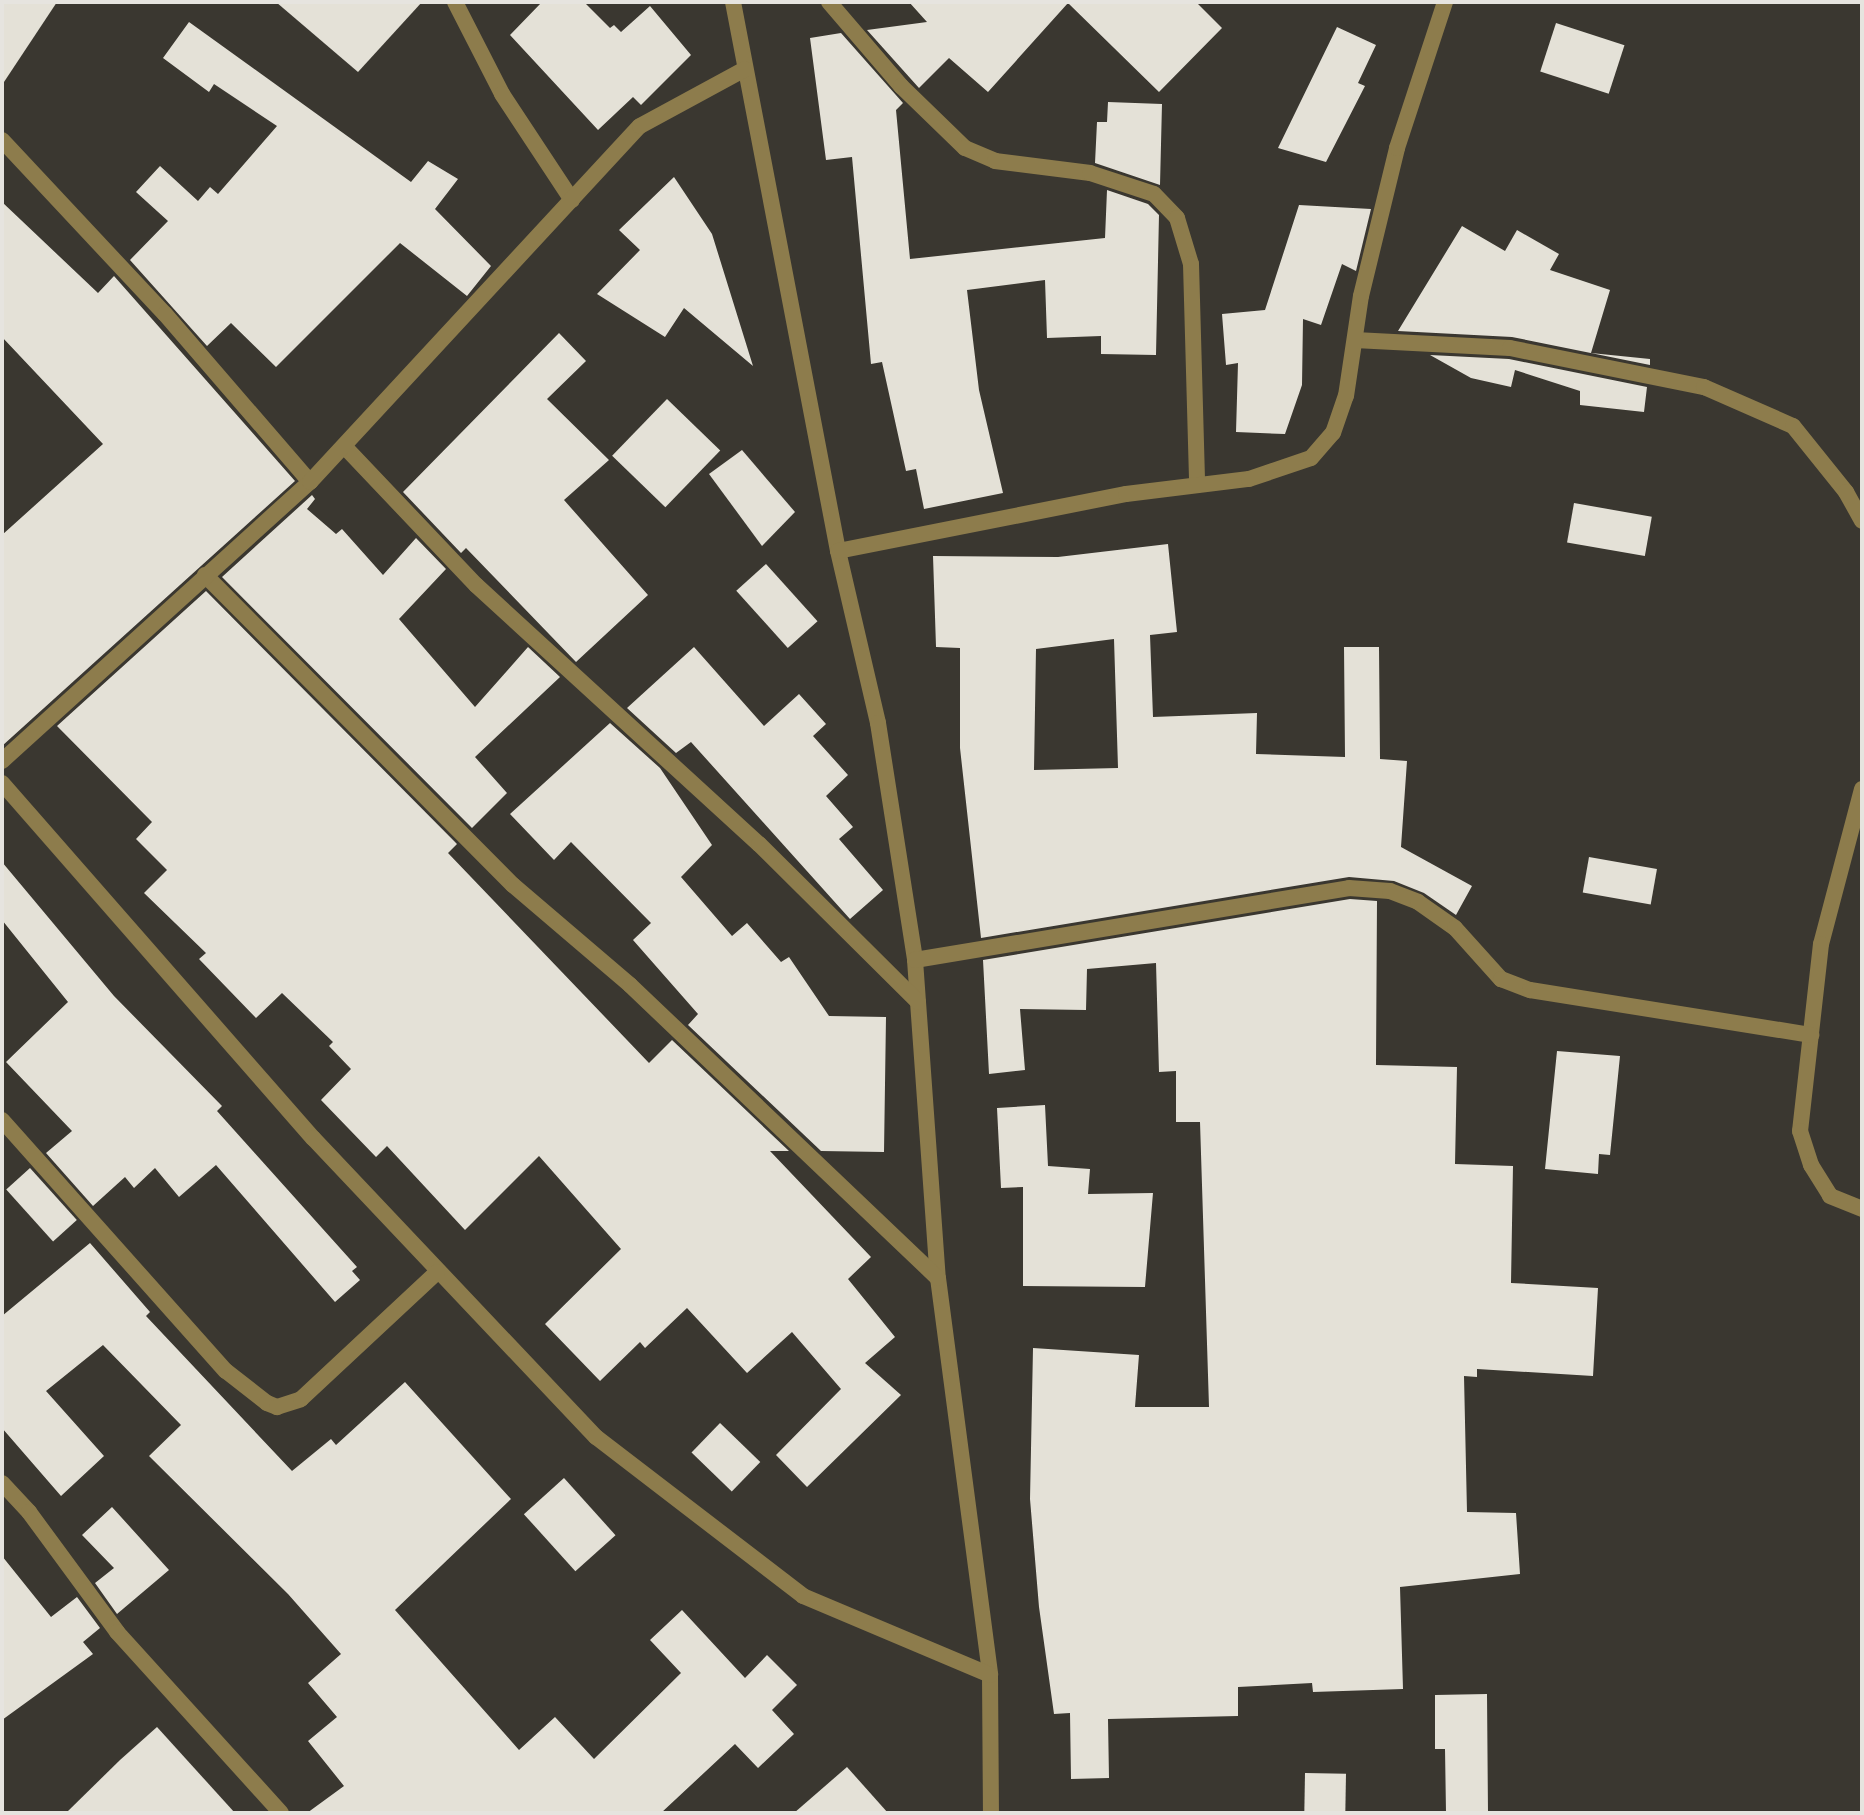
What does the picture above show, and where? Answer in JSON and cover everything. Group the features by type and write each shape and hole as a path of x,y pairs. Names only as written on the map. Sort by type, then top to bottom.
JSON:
{"street":[{"path":"455,2 502,94 572,200"},
{"path":"733,2 743,32 745,69 838,551 878,723 915,960 938,1278 990,1675 991,1813"},
{"path":"829,2 901,86 965,148 995,161 1090,173 1154,194 1177,218 1191,264 1197,485"},
{"path":"838,551 1126,494 1249,479 1311,458 1333,433 1397,148 1445,2"},
{"path":"2,761 310,482 640,126 745,69"},
{"path":"2,140 165,314 310,482"},
{"path":"1355,340 1510,348 1704,387 1793,426 1846,492 1862,521"},
{"path":"344,446 476,585 759,844 918,1002"},
{"path":"205,575 513,885 630,985 938,1278"},
{"path":"2,783 139,946 437,1272 596,1437 803,1596 990,1675"},
{"path":"1862,789 1821,944 1800,1131 1811,1165 1830,1196 1862,1209"},
{"path":"915,960 1349,888 1390,891 1418,902 1455,928 1501,979 1530,990 1811,1035"},
{"path":"2,1120 226,1371 267,1403 277,1407 301,1399 437,1272"},
{"path":"2,1483 29,1512 117,1632 281,1813"}],"building":[{"path":"2,2 57,2 2,85"},
{"path":"276,2 422,2 358,72"},
{"path":"542,2 584,2 610,28 614,25 621,32 650,6 691,55 641,105 633,97 598,130 510,35"},
{"path":"909,2 1196,2 1222,28 1159,92 1068,3 988,92 949,58 919,88 867,30 927,22"},
{"path":"189,22 411,182 428,161 458,179 435,209 491,266 467,296 400,243 276,367 231,323 207,346 130,260 168,221 136,192 160,166 198,201 210,187 218,194 277,126 214,84 209,92 163,58"},
{"path":"1556,23 1624,45 1609,94 1540,72"},
{"path":"1337,27 1376,45 1358,83 1365,86 1326,162 1278,148"},
{"path":"841,33 903,103 896,110 910,259 1105,238 1107,190 1148,204 1159,215 1156,355 1101,354 1101,336 1047,338 1045,280 967,290 979,390 1003,493 924,509 916,469 906,471 882,362 871,364 852,157 826,160 810,38"},
{"path":"1108,102 1162,104 1160,185 1095,163 1097,122 1107,122"},
{"path":"674,177 712,234 753,366 684,308 665,337 597,294 640,250 619,230"},
{"path":"2,202 98,293 114,276 295,481 2,746 2,535 103,444 2,337"},
{"path":"1299,205 1371,209 1356,271 1342,264 1321,325 1303,319 1302,385 1285,434 1236,432 1238,363 1226,365 1222,314 1265,310"},
{"path":"1462,226 1505,251 1517,230 1559,254 1550,270 1610,290 1591,353 1650,359 1650,365 1512,337 1398,331"},
{"path":"559,333 586,361 547,399 609,460 564,500 648,595 576,662 466,548 461,553 403,492"},
{"path":"1430,355 1509,359 1647,387 1644,412 1580,405 1580,391 1515,370 1511,387 1471,378"},
{"path":"667,399 720,450 665,507 612,456"},
{"path":"742,450 795,512 762,546 709,474"},
{"path":"312,495 315,499 307,509 336,534 342,529 383,575 416,538 446,569 399,619 475,707 528,647 560,677 475,757 507,793 472,828 222,577"},
{"path":"1574,503 1652,517 1645,556 1567,542"},
{"path":"1168,544 1177,632 1150,635 1153,717 1257,713 1256,754 1345,757 1344,647 1379,647 1380,759 1407,761 1401,847 1472,886 1456,915 1424,893 1394,881 1349,877 981,938 960,748 960,648 936,647 933,556 1058,557","holes":["1114,639 1118,768 1034,770 1036,649"]},
{"path":"766,564 818,621 788,648 736,591"},
{"path":"206,591 457,844 448,853 649,1063 672,1040 789,1151 770,1151 871,1257 848,1279 895,1337 865,1363 901,1395 807,1487 776,1455 841,1389 792,1332 747,1373 687,1308 645,1348 640,1342 600,1381 545,1324 621,1249 539,1156 465,1230 387,1146 376,1157 321,1100 351,1069 329,1046 333,1042 282,993 256,1018 199,959 206,953 144,893 167,870 136,839 152,822 57,726"},
{"path":"694,647 764,726 799,694 826,724 813,736 848,775 826,796 853,827 839,839 883,890 850,919 691,742 676,753 627,708"},
{"path":"610,723 660,768 712,845 681,877 732,936 747,923 781,962 789,957 829,1016 886,1017 884,1152 821,1151 688,1025 698,1014 633,940 651,923 571,842 554,860 510,814"},
{"path":"1589,857 1657,869 1651,904 1583,892"},
{"path":"2,862 114,996 222,1106 217,1111 357,1267 352,1271 360,1280 335,1302 216,1165 179,1197 155,1168 134,1188 125,1177 93,1206 46,1153 72,1131 6,1062 68,1002 2,920"},
{"path":"1350,899 1377,901 1376,1065 1457,1067 1455,1164 1513,1166 1511,1283 1598,1288 1593,1376 1477,1369 1477,1377 1464,1376 1467,1512 1516,1513 1520,1574 1400,1587 1403,1689 1313,1692 1312,1683 1238,1687 1238,1716 1108,1719 1109,1778 1071,1779 1070,1713 1054,1714 1039,1607 1030,1499 1033,1348 1139,1355 1135,1407 1209,1407 1200,1122 1176,1122 1176,1071 1159,1072 1156,963 1087,969 1086,1010 1020,1009 1025,1070 989,1074 983,960"},
{"path":"1557,1051 1620,1056 1610,1155 1599,1154 1598,1174 1545,1169"},
{"path":"1045,1105 1048,1166 1090,1169 1088,1194 1153,1193 1145,1287 1023,1286 1023,1187 1001,1188 997,1108"},
{"path":"30,1168 77,1220 53,1241 6,1189"},
{"path":"90,1243 150,1312 146,1316 292,1471 331,1439 336,1445 405,1382 511,1499 395,1610 519,1750 555,1717 594,1759 681,1673 650,1640 682,1610 745,1678 767,1655 797,1685 772,1710 794,1734 758,1768 735,1744 661,1813 307,1813 344,1786 308,1741 337,1717 308,1683 341,1654 288,1594 149,1456 181,1425 103,1345 46,1391 104,1456 61,1496 2,1428 2,1316"},
{"path":"720,1423 760,1462 732,1491 692,1452"},
{"path":"564,1478 616,1535 575,1571 524,1514"},
{"path":"112,1507 169,1570 117,1614 95,1583 114,1568 82,1535"},
{"path":"2,1556 51,1617 77,1597 100,1628 83,1642 93,1654 2,1720"},
{"path":"1487,1694 1488,1813 1446,1813 1445,1749 1435,1749 1435,1695"},
{"path":"157,1727 235,1813 66,1813 120,1760"},
{"path":"847,1767 888,1813 794,1813"},
{"path":"1305,1773 1346,1774 1345,1813 1304,1813"}]}
